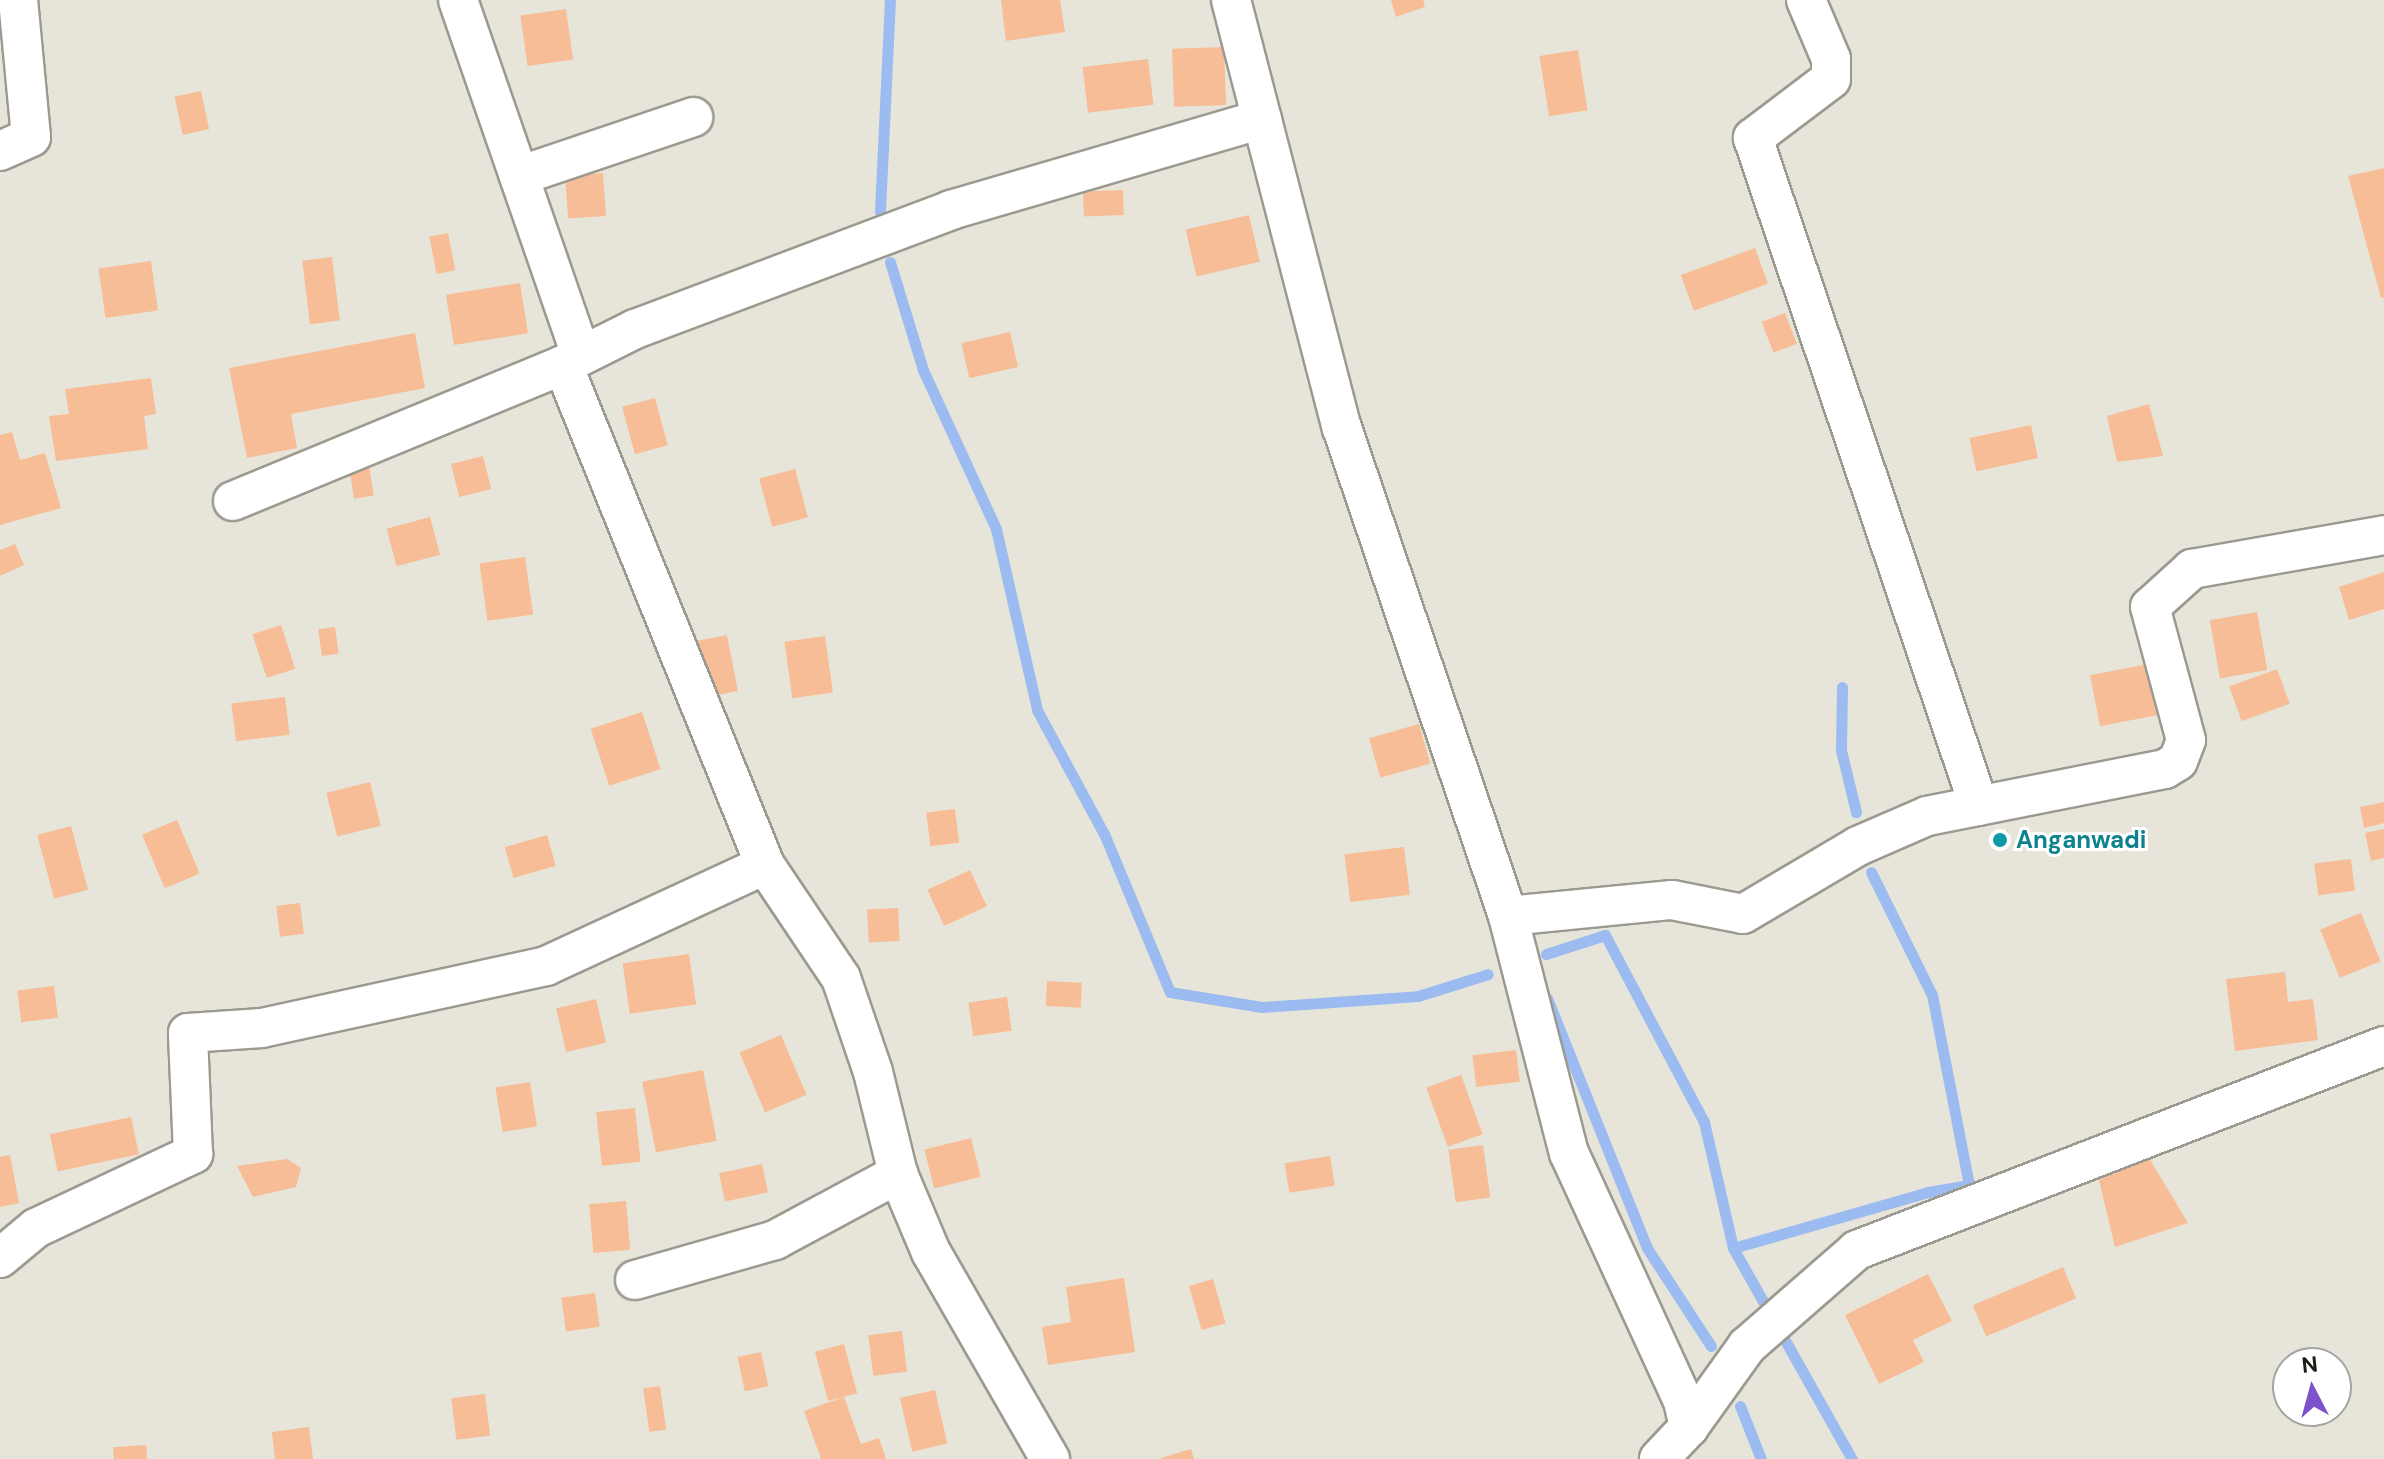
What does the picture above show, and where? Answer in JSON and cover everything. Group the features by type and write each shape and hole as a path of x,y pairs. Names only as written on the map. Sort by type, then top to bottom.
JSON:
{"street":[{"path":"0,151 31,137 18,0"},
{"path":"458,0 519,176 572,360 765,865 841,978 873,1072 898,1174 948,1285 1050,1459"},
{"path":"1231,0 1342,428 1508,916 1569,1153 1683,1401 1689,1427"},
{"path":"1806,0 1831,59 1831,79 1753,138 1979,806"},
{"path":"519,176 693,117"},
{"path":"233,501 572,360 635,329 951,210 1262,119"},
{"path":"1508,916 1672,900 1743,914 1884,832 1979,806 2165,769 2178,761 2186,740 2150,607 2192,569 2384,535"},
{"path":"0,1258 36,1228 193,1154 188,1033 262,1028 546,966 765,865"},
{"path":"1659,1459 1689,1427 1747,1346 1780,1314 1857,1250 2384,1046"},
{"path":"635,1280 775,1240 898,1174"}],"building":[{"path":"1001,0 1060,0 1065,32 1006,41"},
{"path":"1391,0 1423,0 1425,7 1396,17"},
{"path":"566,9 573,60 528,66 520,15"},
{"path":"1224,47 1226,105 1174,107 1172,49"},
{"path":"1578,50 1588,110 1549,116 1539,56"},
{"path":"1148,59 1154,105 1088,113 1082,67"},
{"path":"201,91 209,129 183,135 175,97"},
{"path":"2384,168 2384,298 2381,298 2348,176"},
{"path":"603,173 606,216 568,219 565,176"},
{"path":"1123,190 1124,215 1084,216 1083,191"},
{"path":"1249,215 1260,262 1196,276 1186,230"},
{"path":"448,233 455,270 437,274 429,237"},
{"path":"1755,248 1768,284 1694,311 1681,275"},
{"path":"332,257 340,321 310,324 302,261"},
{"path":"151,261 158,311 105,318 99,268"},
{"path":"520,283 528,333 454,345 446,295"},
{"path":"1785,313 1797,344 1773,353 1762,322"},
{"path":"1010,332 1018,367 969,378 961,343"},
{"path":"415,333 425,388 291,414 297,448 247,458 229,368"},
{"path":"151,378 156,414 144,416 148,449 56,461 49,416 69,414 65,389"},
{"path":"655,398 668,445 635,454 622,407"},
{"path":"2149,404 2163,456 2117,462 2107,416"},
{"path":"2031,425 2038,458 1976,471 1969,438"},
{"path":"12,432 20,460 45,453 61,508 0,525 0,435"},
{"path":"483,456 491,489 459,497 451,464"},
{"path":"368,459 374,496 354,499 348,462"},
{"path":"795,469 808,517 772,527 759,479"},
{"path":"430,517 440,555 397,566 387,529"},
{"path":"15,544 24,565 0,576 0,550"},
{"path":"525,557 533,614 488,621 479,563"},
{"path":"2384,572 2384,609 2349,620 2339,587"},
{"path":"2257,612 2267,670 2220,678 2210,620"},
{"path":"281,625 295,669 267,678 252,634"},
{"path":"335,627 339,654 322,656 318,629"},
{"path":"727,635 738,691 700,698 689,642"},
{"path":"825,636 833,692 792,698 784,642"},
{"path":"2148,664 2158,715 2100,726 2090,675"},
{"path":"2277,669 2290,704 2242,721 2229,686"},
{"path":"285,697 290,735 236,741 231,704"},
{"path":"642,712 661,769 609,786 591,729"},
{"path":"1419,724 1430,763 1380,778 1369,738"},
{"path":"370,782 381,826 337,837 326,793"},
{"path":"2384,802 2384,823 2364,828 2360,807"},
{"path":"955,809 959,843 930,846 926,813"},
{"path":"177,820 200,873 165,888 142,835"},
{"path":"71,826 88,890 54,899 37,835"},
{"path":"2384,829 2384,858 2371,861 2365,833"},
{"name":"Anganwadi","path":"2008,830 2010,845 1992,847 1990,835"},
{"path":"547,835 556,866 514,878 505,847"},
{"path":"1404,847 1410,895 1350,902 1344,854"},
{"path":"2351,859 2355,891 2318,895 2314,864"},
{"path":"970,870 987,906 944,926 927,890"},
{"path":"300,903 304,934 280,937 276,906"},
{"path":"898,908 900,941 869,943 867,910"},
{"path":"2361,913 2380,961 2340,978 2320,929"},
{"path":"689,954 696,1005 630,1014 623,963"},
{"path":"2285,972 2288,1002 2313,999 2318,1040 2235,1051 2226,979"},
{"path":"1047,981 1082,983 1081,1008 1046,1006"},
{"path":"54,986 58,1018 21,1022 17,991"},
{"path":"1007,997 1012,1031 973,1036 968,1002"},
{"path":"596,999 606,1043 566,1052 556,1008"},
{"path":"781,1035 806,1095 765,1112 740,1053"},
{"path":"1516,1050 1520,1082 1476,1087 1472,1055"},
{"path":"703,1070 717,1141 656,1153 642,1082"},
{"path":"1461,1075 1483,1134 1448,1147 1426,1088"},
{"path":"530,1082 537,1126 502,1132 495,1087"},
{"path":"635,1108 641,1162 602,1166 596,1112"},
{"path":"131,1117 139,1154 58,1171 50,1134"},
{"path":"971,1138 981,1177 934,1188 924,1150"},
{"path":"1483,1145 1490,1197 1456,1202 1448,1150"},
{"path":"10,1155 19,1203 0,1207 0,1157"},
{"path":"1330,1156 1335,1186 1289,1193 1285,1163"},
{"path":"2149,1158 2188,1223 2115,1247 2099,1180"},
{"path":"287,1159 301,1168 296,1187 253,1197 237,1166"},
{"path":"762,1164 768,1192 725,1202 719,1173"},
{"path":"626,1201 630,1250 593,1253 589,1204"},
{"path":"2063,1267 2076,1298 1986,1337 1973,1305"},
{"path":"1928,1274 1952,1321 1913,1340 1924,1362 1879,1384 1845,1315"},
{"path":"1124,1278 1135,1352 1048,1365 1042,1327 1071,1322 1066,1287"},
{"path":"1213,1279 1226,1323 1202,1330 1189,1286"},
{"path":"595,1293 600,1327 566,1331 561,1298"},
{"path":"902,1331 907,1372 873,1376 868,1335"},
{"path":"844,1344 857,1393 828,1401 815,1352"},
{"path":"761,1352 768,1386 745,1391 738,1357"},
{"path":"660,1386 666,1430 649,1432 643,1388"},
{"path":"935,1390 947,1444 912,1452 900,1398"},
{"path":"485,1394 490,1436 456,1440 451,1398"},
{"path":"844,1397 861,1444 879,1438 886,1459 821,1459 804,1411"},
{"path":"309,1427 313,1459 275,1459 272,1432"},
{"path":"146,1445 147,1459 114,1459 113,1447"},
{"path":"1191,1449 1194,1459 1161,1459 1161,1458"}],"waterway":[{"path":"880,211 890,0"},
{"path":"890,262 923,370 996,529 1037,710 1105,836 1170,992 1262,1007 1418,996 1488,974"},
{"path":"1842,687 1841,750 1856,812"},
{"path":"1733,1248 1928,1192 1969,1185 1932,995 1871,872"},
{"path":"1546,954 1605,935 1704,1122 1733,1248 1852,1459"},
{"path":"1547,998 1647,1248 1711,1346"},
{"path":"1740,1406 1761,1459"}],"place":[{"name":"Anganwadi","path":"2000,840"}]}
